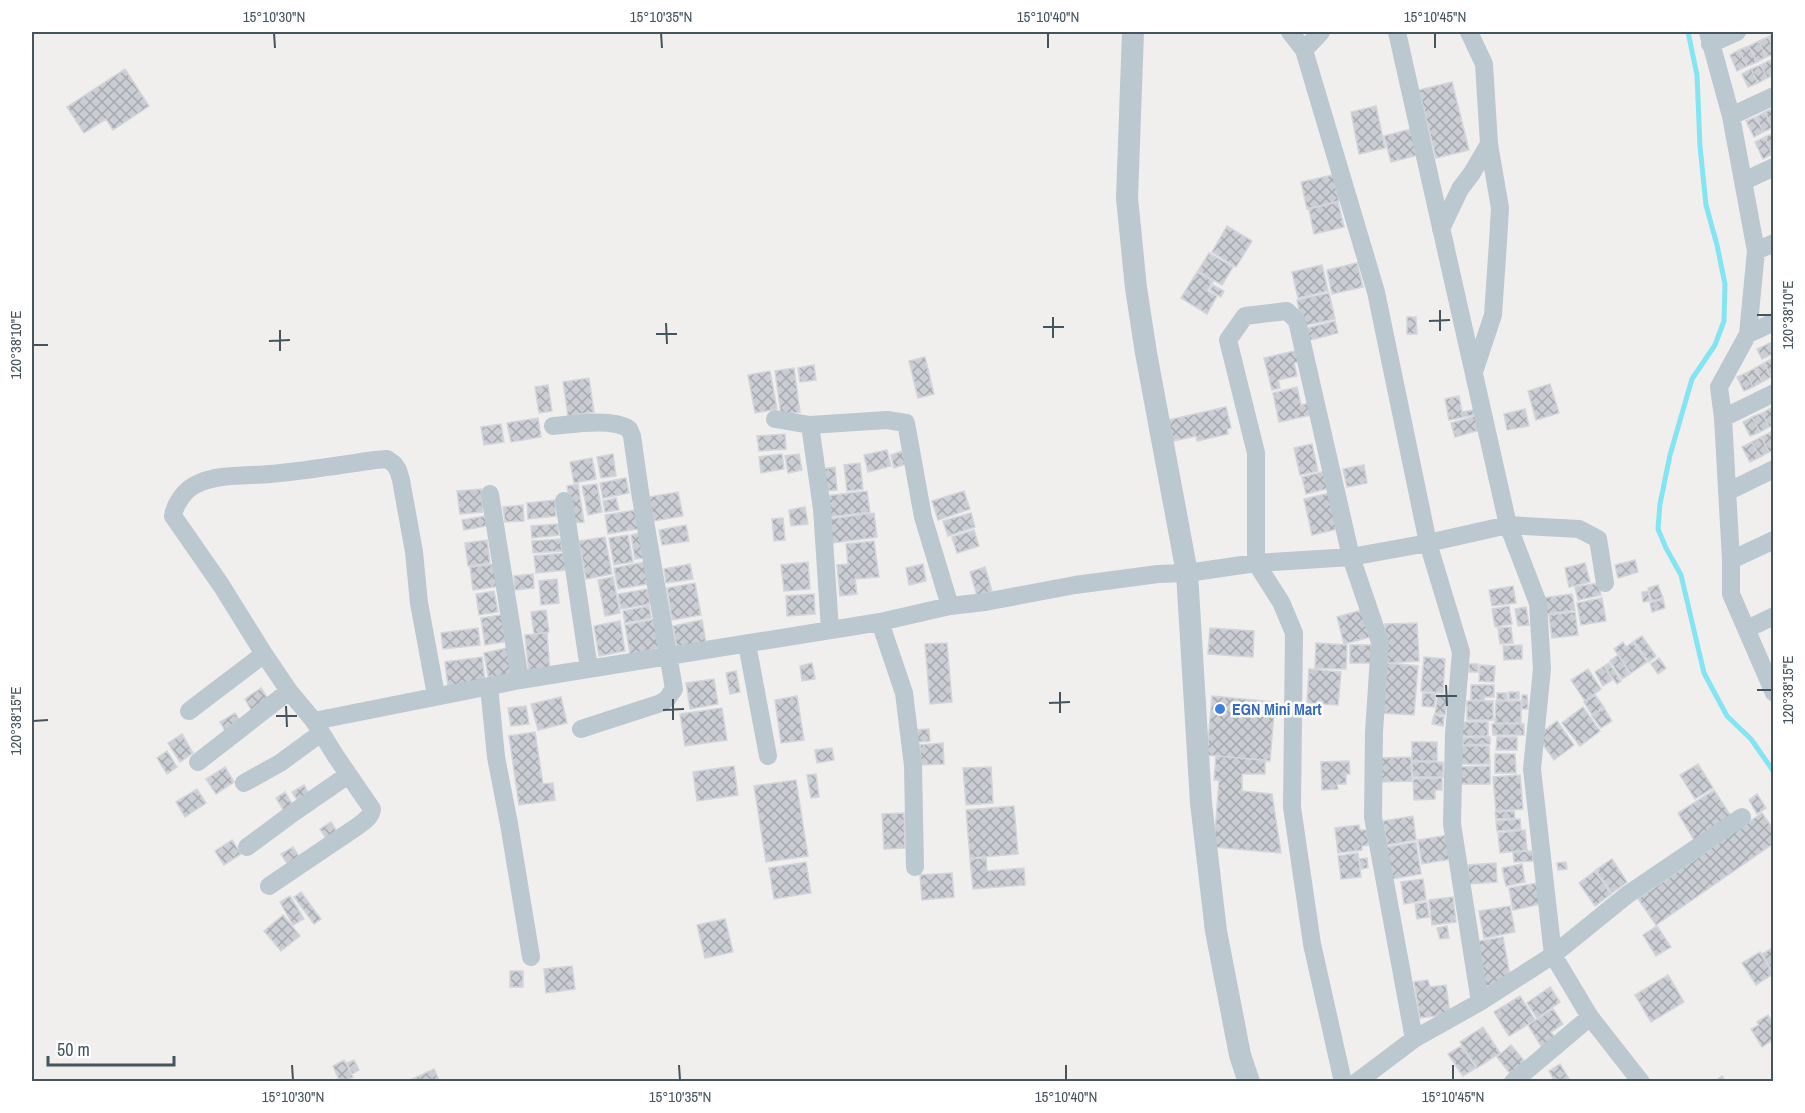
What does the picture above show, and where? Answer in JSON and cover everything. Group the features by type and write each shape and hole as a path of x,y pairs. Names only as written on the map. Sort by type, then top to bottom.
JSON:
{"street":[{"path":"1133,32 1127,189 1131,248 1146,353 1187,573 1201,804 1216,932 1240,1055 1249,1082"},
{"path":"1290,32 1304,50 1376,292 1428,543 1461,652 1454,733 1452,824 1480,1002"},
{"path":"1304,50 1321,32"},
{"path":"1396,32 1508,525 1538,603 1542,669 1532,769 1553,955 1590,1017 1641,1082"},
{"path":"1469,32 1484,64 1489,144 1500,208 1493,315 1474,374"},
{"path":"1737,32 1709,38 1731,116 1756,251 1748,334 1719,387 1723,418 1731,594 1773,692"},
{"path":"1731,116 1773,96"},
{"path":"1441,229 1460,189 1489,144"},
{"path":"1744,181 1773,167"},
{"path":"1756,251 1773,243"},
{"path":"1343,1082 1312,944 1292,807 1294,633 1281,602 1256,563 1256,453 1228,340 1245,316 1287,311 1297,321 1351,557 1380,642 1374,732 1373,817 1413,1039"},
{"path":"1748,334 1773,322"},
{"path":"1723,418 1773,393"},
{"path":"775,419 810,425 887,420 906,423 923,517 950,606"},
{"path":"553,426 613,424 624,425 630,429 674,689 661,703 581,729"},
{"path":"810,425 822,509 830,630"},
{"path":"269,886 355,828 372,813 372,809 318,727 289,691 221,585 173,516 175,508 190,488 198,483 218,478 272,474 387,459 394,464 398,470 406,503 436,695"},
{"path":"1727,492 1773,469"},
{"path":"490,494 520,680"},
{"path":"564,501 589,669"},
{"path":"244,783 280,763 318,727 436,695 880,622 950,606 1106,581 1256,563 1351,557 1508,525 1579,529 1598,539 1605,583"},
{"path":"1731,560 1773,540"},
{"path":"1747,629 1773,616"},
{"path":"880,622 904,693 913,766 915,867"},
{"path":"747,644 768,756"},
{"path":"189,711 264,654"},
{"path":"489,686 496,757 531,957"},
{"path":"198,762 289,691"},
{"path":"247,847 348,775"},
{"path":"1357,1082 1413,1039 1480,1002 1553,955 1627,895 1742,817"},
{"path":"1513,1082 1590,1017"}],"building":[{"path":"1774,34 1774,48 1768,37"},
{"path":"1768,37 1774,48 1774,54 1766,57 1759,41"},
{"path":"1759,41 1766,57 1757,62 1749,46"},
{"path":"1749,46 1757,62 1747,66 1739,50"},
{"path":"1739,50 1747,66 1737,71 1730,55"},
{"path":"1770,60 1774,68 1774,75 1767,78 1761,65"},
{"path":"1761,65 1767,78 1758,83 1751,69"},
{"path":"125,69 149,106 113,130 106,119 84,133 67,107"},
{"path":"1751,69 1758,83 1748,87 1742,74"},
{"path":"1452,82 1469,150 1436,158 1419,90"},
{"path":"1376,106 1385,148 1359,154 1351,112"},
{"path":"1774,108 1774,127 1772,128 1765,112"},
{"path":"1765,112 1772,128 1763,132 1756,117"},
{"path":"1756,117 1763,132 1754,137 1746,121"},
{"path":"1415,128 1422,154 1391,162 1384,136"},
{"path":"1774,133 1774,154 1772,154 1765,137"},
{"path":"1765,137 1772,154 1763,159 1755,142"},
{"path":"1333,175 1339,201 1307,209 1301,182"},
{"path":"1338,202 1344,227 1314,234 1309,209"},
{"path":"1227,226 1252,241 1236,267 1212,252"},
{"path":"1209,253 1233,267 1222,285 1198,271"},
{"path":"1357,263 1363,287 1332,294 1327,270"},
{"path":"1322,265 1328,291 1298,298 1292,272"},
{"path":"1197,272 1213,281 1207,291 1217,296 1207,314 1181,298"},
{"path":"1213,285 1224,291 1221,297 1210,290"},
{"path":"1329,293 1335,319 1302,326 1297,300"},
{"path":"1407,317 1416,317 1417,334 1407,334"},
{"path":"1335,321 1338,333 1306,341 1303,329"},
{"path":"1774,341 1774,353 1762,359 1757,349"},
{"path":"1299,350 1301,361 1294,363 1297,376 1278,380 1280,388 1272,390 1264,358"},
{"path":"925,357 934,394 918,398 909,361"},
{"path":"1773,358 1774,376 1771,377 1764,363"},
{"path":"1764,363 1771,377 1762,382 1755,368"},
{"path":"814,365 816,380 800,382 798,368"},
{"path":"794,368 800,412 781,415 775,371"},
{"path":"1755,368 1762,382 1753,387 1746,373"},
{"path":"770,371 777,409 755,413 748,375"},
{"path":"1746,373 1753,387 1744,391 1737,377"},
{"path":"589,378 594,412 568,416 563,382"},
{"path":"1550,384 1559,413 1536,420 1528,391"},
{"path":"548,385 552,411 539,413 535,387"},
{"path":"1297,387 1301,405 1309,403 1311,415 1279,422 1273,393"},
{"path":"1459,396 1462,412 1473,410 1474,415 1449,420 1445,399"},
{"path":"1226,407 1231,428 1227,429 1228,434 1197,441 1196,436 1173,441 1168,420"},
{"path":"1771,408 1774,414 1774,425 1769,427 1762,413"},
{"path":"1525,409 1529,426 1507,430 1504,414"},
{"path":"1762,413 1769,427 1760,432 1752,417"},
{"path":"1476,416 1480,430 1455,437 1451,423"},
{"path":"1752,417 1760,432 1750,436 1743,422"},
{"path":"538,418 541,437 511,442 507,423"},
{"path":"501,424 504,442 484,445 481,427"},
{"path":"1771,432 1774,437 1774,450 1769,452 1761,437"},
{"path":"785,434 786,449 759,451 757,436"},
{"path":"1761,437 1769,452 1760,457 1752,442"},
{"path":"1752,442 1760,457 1750,462 1742,447"},
{"path":"1312,444 1318,471 1300,475 1294,448"},
{"path":"887,450 891,466 868,472 864,455"},
{"path":"902,451 906,464 894,468 891,455"},
{"path":"613,454 616,476 601,478 597,457"},
{"path":"782,454 784,469 761,473 759,457"},
{"path":"799,454 802,470 788,473 785,456"},
{"path":"592,458 596,479 574,483 570,462"},
{"path":"860,463 863,489 847,491 844,465"},
{"path":"1364,465 1367,483 1347,487 1343,469"},
{"path":"835,467 837,490 825,491 822,469"},
{"path":"1330,470 1334,487 1306,494 1302,477"},
{"path":"626,478 629,493 603,498 600,483"},
{"path":"578,484 584,522 573,523 567,486"},
{"path":"597,484 602,512 588,515 582,486"},
{"path":"481,489 483,512 460,514 457,491"},
{"path":"867,491 870,512 828,517 825,496"},
{"path":"964,491 970,509 938,520 932,501"},
{"path":"678,492 683,516 654,521 649,497"},
{"path":"1334,492 1342,528 1312,535 1304,499"},
{"path":"616,498 619,510 605,512 603,501"},
{"path":"555,500 556,516 528,519 527,503"},
{"path":"523,505 524,521 505,522 503,507"},
{"path":"805,507 808,524 791,526 789,510"},
{"path":"635,510 638,529 608,534 605,515"},
{"path":"874,513 877,537 832,543 829,519"},
{"path":"971,513 975,527 948,536 943,521"},
{"path":"485,516 487,526 464,530 462,520"},
{"path":"783,518 785,540 774,541 772,519"},
{"path":"558,524 559,535 532,538 531,526"},
{"path":"686,525 689,541 662,545 659,530"},
{"path":"974,530 979,546 957,553 952,537"},
{"path":"640,533 645,558 635,559 631,535"},
{"path":"628,535 633,562 614,565 609,538"},
{"path":"605,537 612,574 586,579 579,541"},
{"path":"561,539 562,551 533,553 532,541"},
{"path":"487,540 490,563 468,566 465,543"},
{"path":"874,541 879,577 855,579 857,594 840,596 837,565 848,564 846,544"},
{"path":"565,553 566,570 536,573 534,556"},
{"path":"1635,560 1638,572 1618,578 1615,565"},
{"path":"645,562 649,584 618,589 614,568"},
{"path":"808,562 810,589 784,591 781,565"},
{"path":"1585,563 1590,582 1569,587 1565,568"},
{"path":"497,564 500,586 473,590 470,567"},
{"path":"690,564 693,579 666,583 664,569"},
{"path":"923,564 926,581 909,585 906,568"},
{"path":"985,567 992,591 977,596 970,572"},
{"path":"533,574 534,588 515,590 514,576"},
{"path":"613,577 620,613 605,616 598,580"},
{"path":"557,579 559,603 541,605 539,581"},
{"path":"695,583 701,615 672,620 667,588"},
{"path":"1598,583 1601,595 1578,600 1575,587"},
{"path":"1658,585 1663,598 1652,601 1648,588"},
{"path":"1513,586 1516,603 1492,606 1489,590"},
{"path":"648,589 650,604 621,609 618,594"},
{"path":"494,591 498,612 479,615 476,594"},
{"path":"1648,591 1650,601 1643,602 1642,592"},
{"path":"814,594 815,614 787,616 786,596"},
{"path":"1572,594 1575,610 1546,614 1543,598"},
{"path":"1602,598 1606,621 1581,625 1577,603"},
{"path":"1663,599 1665,608 1652,612 1650,603"},
{"path":"649,606 651,618 625,623 623,611"},
{"path":"1509,606 1512,624 1495,627 1492,609"},
{"path":"1526,607 1529,625 1518,626 1515,609"},
{"path":"546,610 549,632 534,634 531,612"},
{"path":"1362,610 1370,637 1344,644 1337,617"},
{"path":"1575,612 1578,635 1552,638 1549,615"},
{"path":"506,614 510,641 485,645 481,618"},
{"path":"656,619 661,648 630,654 625,625"},
{"path":"702,620 706,643 677,648 673,626"},
{"path":"620,621 625,651 599,656 594,626"},
{"path":"1417,623 1419,661 1387,663 1385,624"},
{"path":"1511,627 1513,643 1500,644 1498,628"},
{"path":"478,628 480,645 443,649 441,633"},
{"path":"1210,628 1254,631 1253,657 1208,654"},
{"path":"547,633 550,672 529,674 525,635"},
{"path":"1642,636 1656,656 1649,662 1634,641"},
{"path":"1623,642 1626,647 1633,642 1647,662 1631,673 1614,649"},
{"path":"947,643 952,702 930,704 925,644"},
{"path":"1316,643 1347,645 1346,669 1315,668"},
{"path":"1350,645 1371,645 1371,663 1350,663"},
{"path":"1522,645 1522,659 1504,660 1503,646"},
{"path":"507,648 512,677 489,681 484,653"},
{"path":"1618,655 1630,674 1622,679 1610,661"},
{"path":"482,657 485,682 448,687 445,662"},
{"path":"1424,657 1445,659 1443,693 1421,691"},
{"path":"1659,658 1666,668 1658,674 1651,664"},
{"path":"812,663 815,679 802,681 800,666"},
{"path":"1387,663 1418,666 1414,715 1382,713"},
{"path":"1609,663 1621,681 1617,684 1604,666"},
{"path":"1469,664 1478,664 1478,672 1469,672"},
{"path":"1480,665 1495,666 1494,682 1479,681"},
{"path":"1604,666 1612,680 1603,686 1595,672"},
{"path":"1309,669 1341,672 1338,705 1307,703"},
{"path":"1588,669 1601,689 1585,701 1571,680"},
{"path":"736,671 740,692 730,694 726,673"},
{"path":"714,679 718,704 690,709 686,683"},
{"path":"1471,685 1494,685 1494,697 1471,700"},
{"path":"261,688 270,702 253,713 245,699"},
{"path":"1509,692 1519,692 1519,699 1509,699"},
{"path":"1423,693 1436,694 1434,707 1422,706"},
{"path":"1497,693 1507,693 1507,700 1497,700"},
{"path":"1438,695 1448,696 1445,715 1435,714"},
{"path":"1522,695 1527,695 1528,709 1522,709"},
{"path":"1595,695 1604,707 1592,715 1584,702"},
{"path":"797,696 804,740 781,743 775,700"},
{"path":"1212,696 1275,702 1270,761 1207,755"},
{"path":"561,697 567,723 538,730 531,704"},
{"path":"1467,701 1493,701 1493,720 1467,720"},
{"path":"1496,701 1521,701 1521,723 1495,723"},
{"path":"526,706 529,724 511,726 508,708"},
{"path":"1583,707 1600,731 1580,746 1562,723"},
{"path":"722,708 727,740 685,746 680,714"},
{"path":"1604,708 1612,721 1601,728 1592,716"},
{"path":"235,713 242,724 227,734 220,722"},
{"path":"1434,715 1444,717 1443,726 1432,724"},
{"path":"1557,721 1574,745 1554,760 1537,736"},
{"path":"1461,722 1488,722 1488,736 1461,736"},
{"path":"1492,724 1524,724 1524,735 1493,735"},
{"path":"929,729 930,741 917,742 915,730"},
{"path":"535,732 543,784 553,783 555,800 519,805 509,736"},
{"path":"182,734 193,753 180,762 168,743"},
{"path":"1490,737 1490,744 1463,745 1463,738"},
{"path":"1497,737 1517,737 1517,750 1496,750"},
{"path":"1412,742 1437,742 1437,761 1412,761"},
{"path":"943,743 944,764 921,765 920,745"},
{"path":"1459,746 1489,746 1490,764 1459,764"},
{"path":"832,748 834,760 817,763 815,750"},
{"path":"167,751 177,767 167,774 157,758"},
{"path":"1495,754 1515,754 1516,773 1495,773"},
{"path":"1216,756 1265,760 1265,774 1242,774 1242,791 1272,794 1281,853 1214,847 1219,780 1214,780"},
{"path":"1411,757 1412,781 1381,782 1380,758"},
{"path":"1349,761 1350,774 1346,774 1346,784 1337,784 1338,789 1322,790 1321,762"},
{"path":"1412,762 1443,762 1443,777 1413,777"},
{"path":"1698,764 1713,788 1695,799 1680,775"},
{"path":"734,766 738,795 697,801 693,772"},
{"path":"1490,766 1490,784 1460,784 1459,767"},
{"path":"225,767 234,782 216,794 206,779"},
{"path":"991,767 993,803 966,805 963,768"},
{"path":"816,774 819,797 811,798 807,775"},
{"path":"1520,775 1523,809 1496,811 1493,777"},
{"path":"1442,778 1442,790 1435,790 1435,799 1414,800 1413,779"},
{"path":"796,780 808,856 766,862 754,786"},
{"path":"304,785 310,796 299,803 292,792"},
{"path":"197,789 206,803 185,817 176,802"},
{"path":"1714,790 1731,816 1694,840 1678,813"},
{"path":"285,792 294,807 285,813 276,798"},
{"path":"1757,794 1766,808 1757,814 1749,800"},
{"path":"1014,806 1018,854 970,858 966,810"},
{"path":"1514,811 1515,818 1496,819 1495,812"},
{"path":"904,813 905,848 884,849 882,814"},
{"path":"1762,813 1774,830 1774,843 1656,925 1638,899"},
{"path":"1413,816 1416,840 1387,845 1383,821"},
{"path":"1520,819 1521,829 1497,831 1496,821"},
{"path":"331,822 339,835 328,842 320,829"},
{"path":"1359,825 1360,830 1367,830 1369,845 1362,846 1362,850 1338,853 1335,828"},
{"path":"1525,830 1527,850 1500,853 1498,833"},
{"path":"1448,835 1452,859 1422,864 1418,840"},
{"path":"232,840 241,854 224,865 215,851"},
{"path":"1416,842 1421,874 1392,879 1387,847"},
{"path":"293,847 301,860 290,868 281,854"},
{"path":"1532,851 1533,861 1514,862 1513,852"},
{"path":"1358,853 1361,877 1341,879 1338,856"},
{"path":"986,858 987,871 1024,868 1025,885 973,889 970,859"},
{"path":"1367,858 1368,868 1362,869 1359,859"},
{"path":"1612,859 1627,882 1612,893 1596,870"},
{"path":"806,862 811,893 774,899 769,868"},
{"path":"1566,862 1567,869 1558,870 1557,863"},
{"path":"1496,863 1497,882 1469,884 1468,865"},
{"path":"1522,864 1525,882 1506,886 1502,868"},
{"path":"1595,871 1611,894 1595,906 1579,883"},
{"path":"952,873 954,897 922,900 920,875"},
{"path":"1423,879 1426,900 1404,904 1401,882"},
{"path":"1537,883 1541,904 1513,910 1509,888"},
{"path":"301,892 321,919 314,924 294,897"},
{"path":"290,896 304,919 293,925 280,902"},
{"path":"1453,897 1456,922 1432,925 1429,900"},
{"path":"1427,902 1429,917 1417,919 1415,904"},
{"path":"1510,906 1515,932 1484,938 1479,911"},
{"path":"283,915 300,936 281,951 264,931"},
{"path":"725,919 733,952 705,958 697,925"},
{"path":"1447,926 1449,938 1440,939 1437,928"},
{"path":"1657,926 1671,947 1656,956 1643,935"},
{"path":"1503,937 1511,982 1481,987 1473,942"},
{"path":"1774,947 1774,972 1773,972 1762,954"},
{"path":"1760,952 1773,974 1756,985 1742,963"},
{"path":"572,966 575,989 546,993 544,969"},
{"path":"510,971 523,971 523,987 510,987"},
{"path":"1668,975 1684,1002 1651,1022 1635,995"},
{"path":"1428,980 1430,987 1446,985 1450,1014 1420,1018 1414,982"},
{"path":"1550,987 1560,1002 1537,1018 1527,1003"},
{"path":"1520,996 1535,1020 1509,1036 1494,1012"},
{"path":"1553,1009 1563,1024 1551,1032 1558,1043 1544,1051 1528,1025"},
{"path":"1768,1015 1774,1024 1774,1039 1762,1047 1751,1029 1759,1025 1757,1022"},
{"path":"1483,1027 1500,1053 1477,1068 1460,1042"},
{"path":"1511,1045 1527,1064 1512,1076 1497,1057"},
{"path":"1461,1046 1476,1068 1463,1076 1448,1054"},
{"path":"344,1060 353,1077 340,1082 333,1066"},
{"path":"354,1060 359,1070 352,1074 347,1063"},
{"path":"1560,1064 1571,1082 1555,1082 1549,1071"},
{"path":"434,1069 440,1082 408,1082 408,1081"},
{"path":"1722,1076 1726,1082 1714,1082"}],"waterway":[{"path":"1688,32 1697,75 1700,146 1706,205 1725,284 1724,321 1715,345 1692,379 1670,455 1660,504 1658,529 1681,575 1704,673 1727,716 1751,739 1774,772"}],"place":[{"name":"EGN Mini Mart","path":"1220,709"}]}
